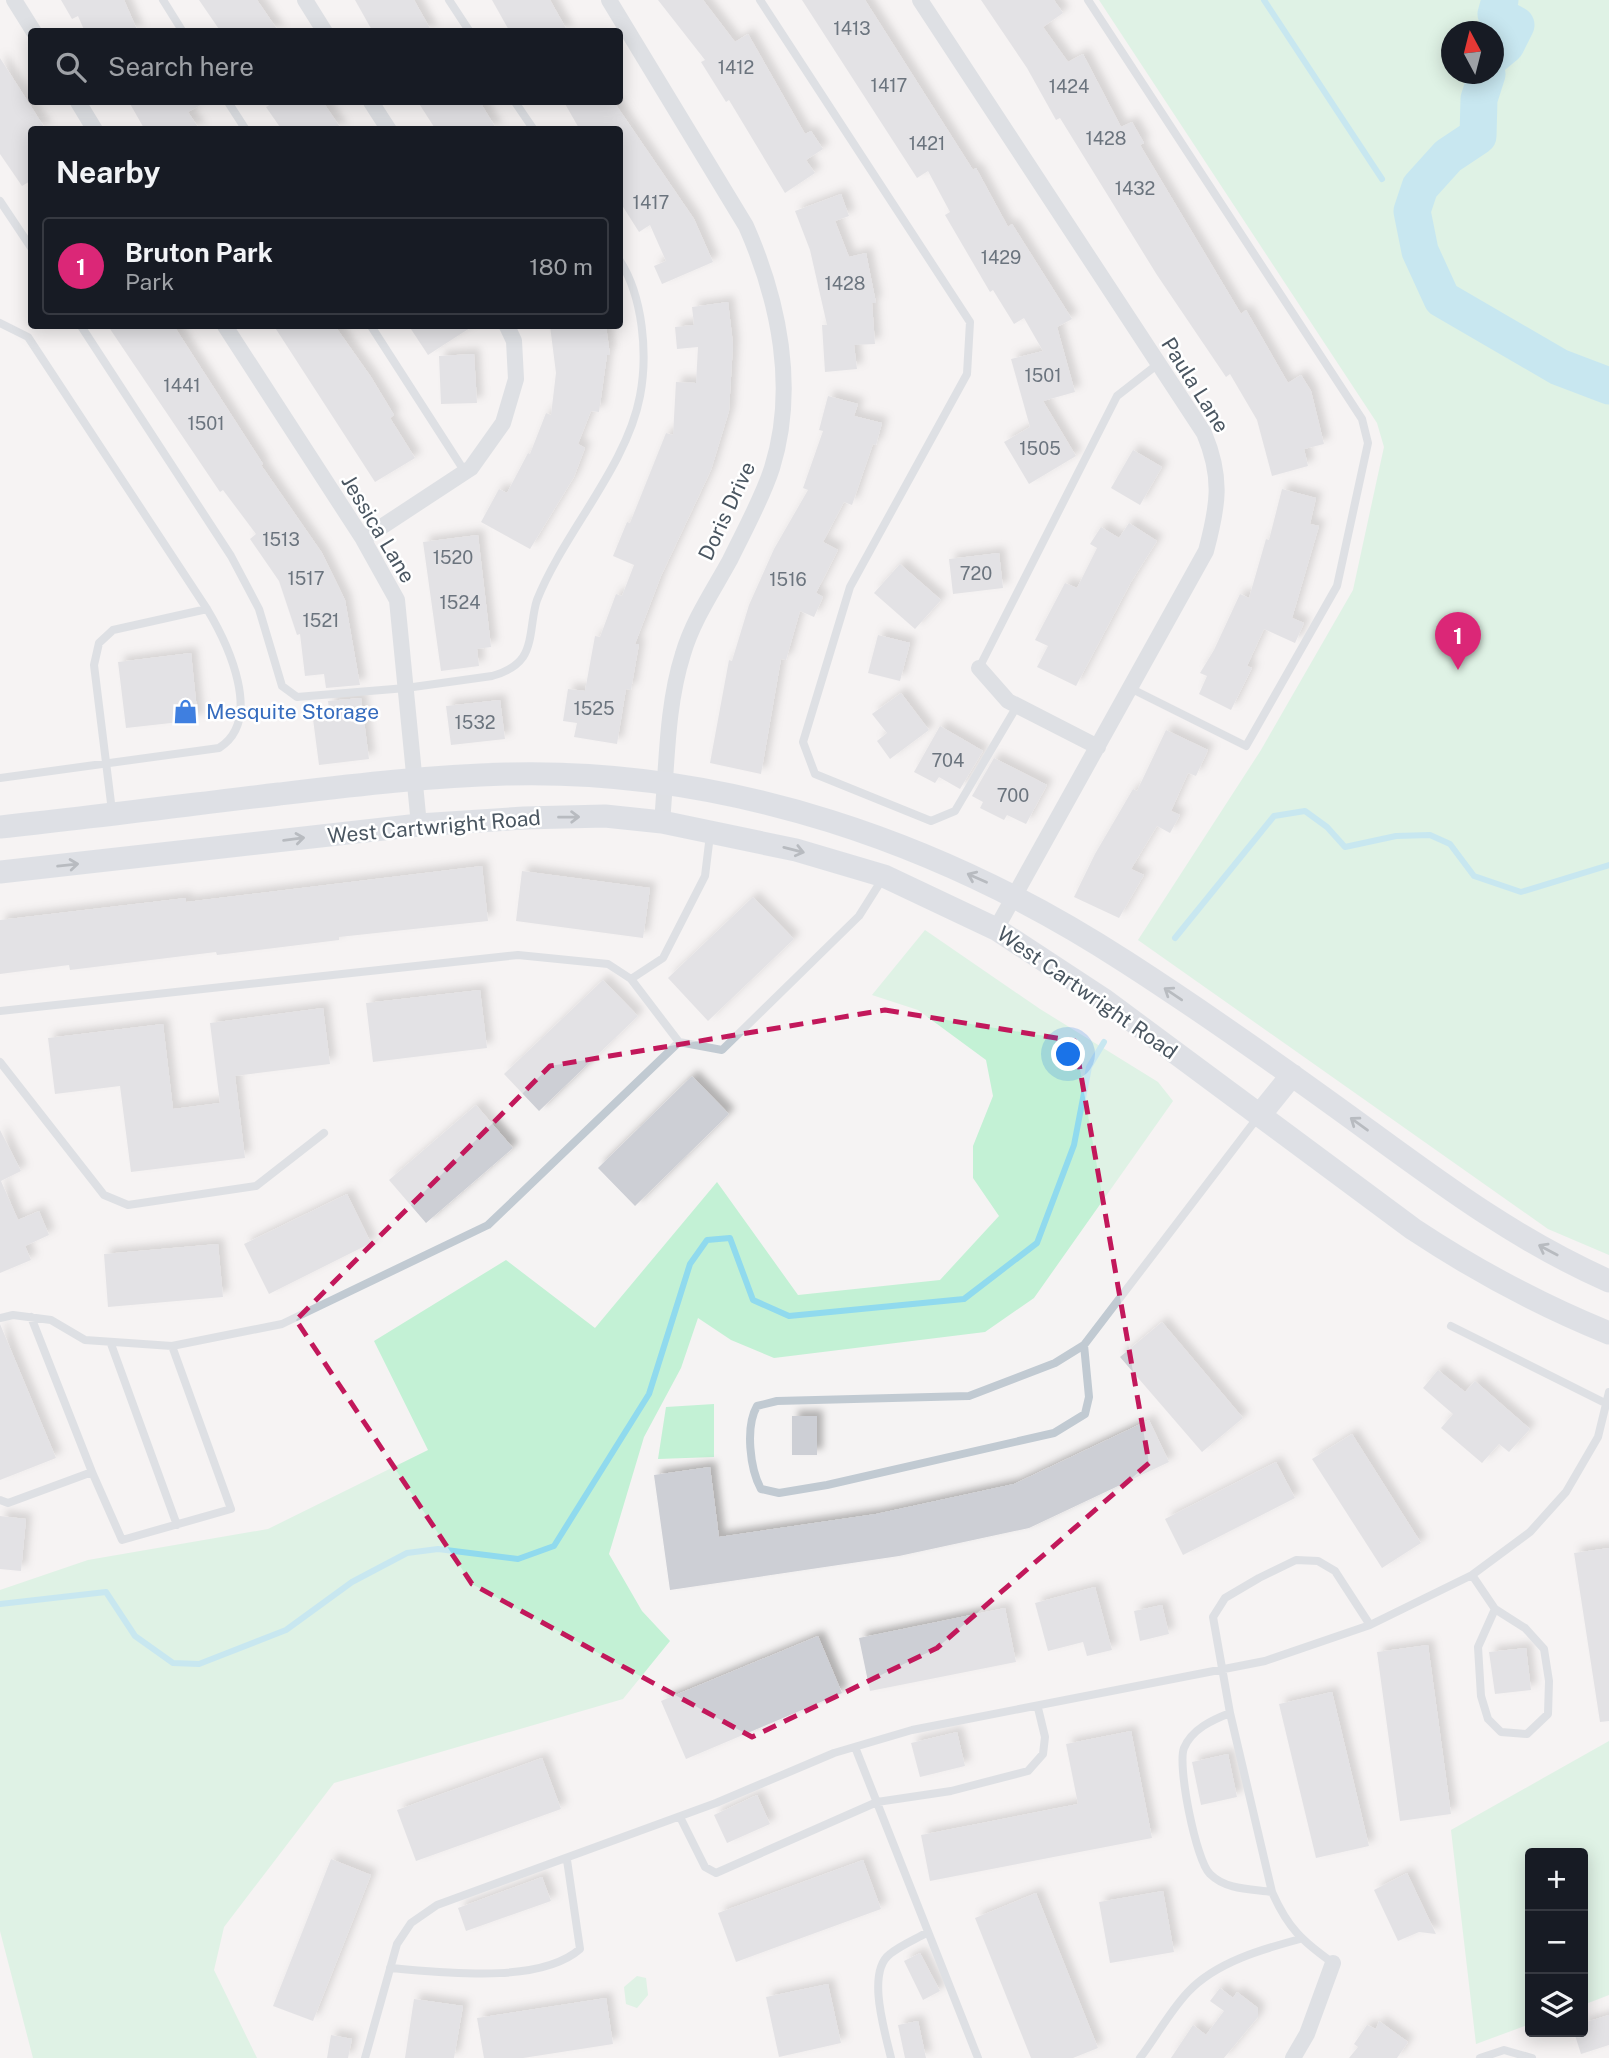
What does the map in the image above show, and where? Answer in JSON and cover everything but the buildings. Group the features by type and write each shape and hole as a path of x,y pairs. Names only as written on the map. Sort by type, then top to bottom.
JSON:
{"main road":[{"name":"West Cartwright Road","path":"0,827 415,778 509,774 584,776 665,784 800,811 883,837 1014,894 1128,963 1292,1075 1487,1217 1609,1281"},
{"name":"West Cartwright Road","path":"0,872 469,820 605,816 662,822 796,850 884,876 996,929 1103,999 1413,1230 1466,1264 1566,1316 1609,1333"},
{"path":"1259,1116 1292,1075"}],"street":[{"path":"14,0 32,28"},
{"path":"304,0 322,28"},
{"name":"Doris Drive","path":"609,0 746,226 763,264 775,307 784,370 782,420 771,469 683,653 675,682 662,822"},
{"name":"Paula Lane","path":"920,0 1204,433 1214,457 1219,495 1206,551 996,929"},
{"path":"80,105 93,126"},
{"path":"373,105 386,126"},
{"name":"Jessica Lane","path":"227,329 363,539 397,600 419,825"},
{"path":"363,539 471,468 503,422 516,379 514,341 509,329"},
{"path":"979,668 998,692 1017,706 1098,747"},
{"path":"1293,2058 1307,2034 1333,1963"}],"lane":[{"path":"163,0 180,28"},
{"path":"449,0 467,28"},
{"path":"760,0 970,322 967,374 850,587 803,742 815,774 931,821 955,811 1017,706"},
{"path":"1088,0 1362,419 1368,443 1337,586 1246,746 1130,688"},
{"path":"230,105 243,126"},
{"path":"517,105 531,126"},
{"path":"0,201 28,243"},
{"path":"83,329 230,556 259,609 282,687 297,697 406,688 492,676 505,672 524,655 537,600 624,440 640,397 643,363 641,329 633,289 623,267"},
{"path":"0,323 28,337 207,609 227,643 236,672 240,711 236,734 219,748 205,752 0,778"},
{"path":"373,329 465,472"},
{"path":"979,668 1117,396 1158,365"},
{"path":"112,814 94,665 99,643 113,630 207,609"},
{"path":"631,979 663,958 705,876 711,832"},
{"path":"0,1011 518,955 608,964 631,979 679,1042 722,1050 859,916 884,876"},
{"path":"0,1318 13,1315 51,1320 85,1340 172,1346 282,1324 488,1225 679,1042"},
{"path":"0,1062 104,1195 128,1205 257,1186 324,1133"},
{"path":"1084,1345 1089,1397 1085,1414 1054,1433 827,1485 779,1493 761,1489 756,1480 751,1432 752,1415 757,1406 777,1401 969,1396 1055,1363 1084,1345 1259,1116"},
{"path":"31,1317 122,1540 231,1509 172,1346"},
{"path":"1451,1326 1605,1403"},
{"path":"111,1343 177,1525"},
{"path":"365,2058 397,1944 411,1923 437,1906 567,1860 855,1747 912,1730 1038,1708 1265,1661 1370,1625 1472,1575 1530,1532 1566,1492 1598,1437 1609,1392"},
{"path":"0,1500 8,1503 92,1472"},
{"path":"1333,1963 1300,1940 1283,1917 1272,1892 1230,1713 1213,1617 1225,1598 1296,1560 1318,1561 1335,1571 1370,1625"},
{"path":"1472,1575 1495,1609 1525,1628 1544,1649 1549,1681 1548,1714 1527,1734 1501,1732 1488,1719 1481,1696 1478,1647 1495,1609"},
{"path":"680,1817 705,1867 716,1873 877,1802 951,1791 1028,1771 1043,1754 1045,1737 1038,1708"},
{"path":"1230,1713 1196,1731 1183,1750 1186,1797 1197,1848 1209,1873 1228,1886 1272,1892"},
{"path":"855,1747 978,2058"},
{"path":"390,1968 461,1974 531,1969 570,1958 580,1949 567,1860"},
{"path":"891,2058 881,2011 880,1967 888,1955 928,1932"},
{"path":"1140,2058 1189,1991 1213,1973 1263,1949 1300,1940"},
{"path":"1480,2058 1504,2050 1531,2058"}],"highlighted area":[{"path":"885,1010 1075,1041 1149,1463 937,1648 752,1737 472,1584 296,1320 550,1066"}],"green space":[{"path":"1099,0 1609,0 1609,1255 1548,1229 1138,940 1261,750 1353,590 1384,447 1377,423"},
{"path":"925,930 1040,1009 1158,1082 1173,1101 1034,1298 985,1332 774,1358 731,1340 698,1318 681,1368 644,1437 609,1554 642,1611 670,1641 623,1699 334,1783 224,1927 214,1970 257,2058 33,2058 0,1931 0,1590 88,1560 268,1529 428,1450 374,1341 506,1260 595,1328 717,1182 798,1295 940,1280 999,1216 973,1178 973,1146 993,1096 986,1060 918,1010 872,995"},
{"path":"714,1404 714,1457 658,1459 666,1407"},
{"path":"1609,1741 1609,1995 1588,2003 1588,1848 1525,1848 1525,2026 1476,2044 1451,1830"},
{"path":"637,1976 646,1978 648,1995 637,2008 626,2004 624,1987"}],"waterway":[{"path":"1264,0 1382,179"},
{"path":"1500,0 1496,14 1516,25 1504,47"},
{"path":"1484,84 1479,99 1478,136 1448,156 1420,187 1412,211 1420,251 1442,299 1559,367 1609,386"},
{"path":"1401,199 1412,211"},
{"path":"1175,938 1274,816 1305,811 1327,827 1345,847 1396,836 1430,835 1450,844 1474,876 1521,892 1609,865"},
{"path":"0,1604 106,1592 135,1636 173,1663 199,1664 286,1630 352,1582 407,1553 438,1549 518,1559 554,1546 649,1394 690,1264 707,1240 730,1238 753,1300 789,1316 964,1299 1037,1243 1074,1145 1089,1067 1104,1042"}],"place":[{"name":"Bruton Park","path":"1458,670"},
{"name":"Mesquite Storage","path":"186,712"}]}
